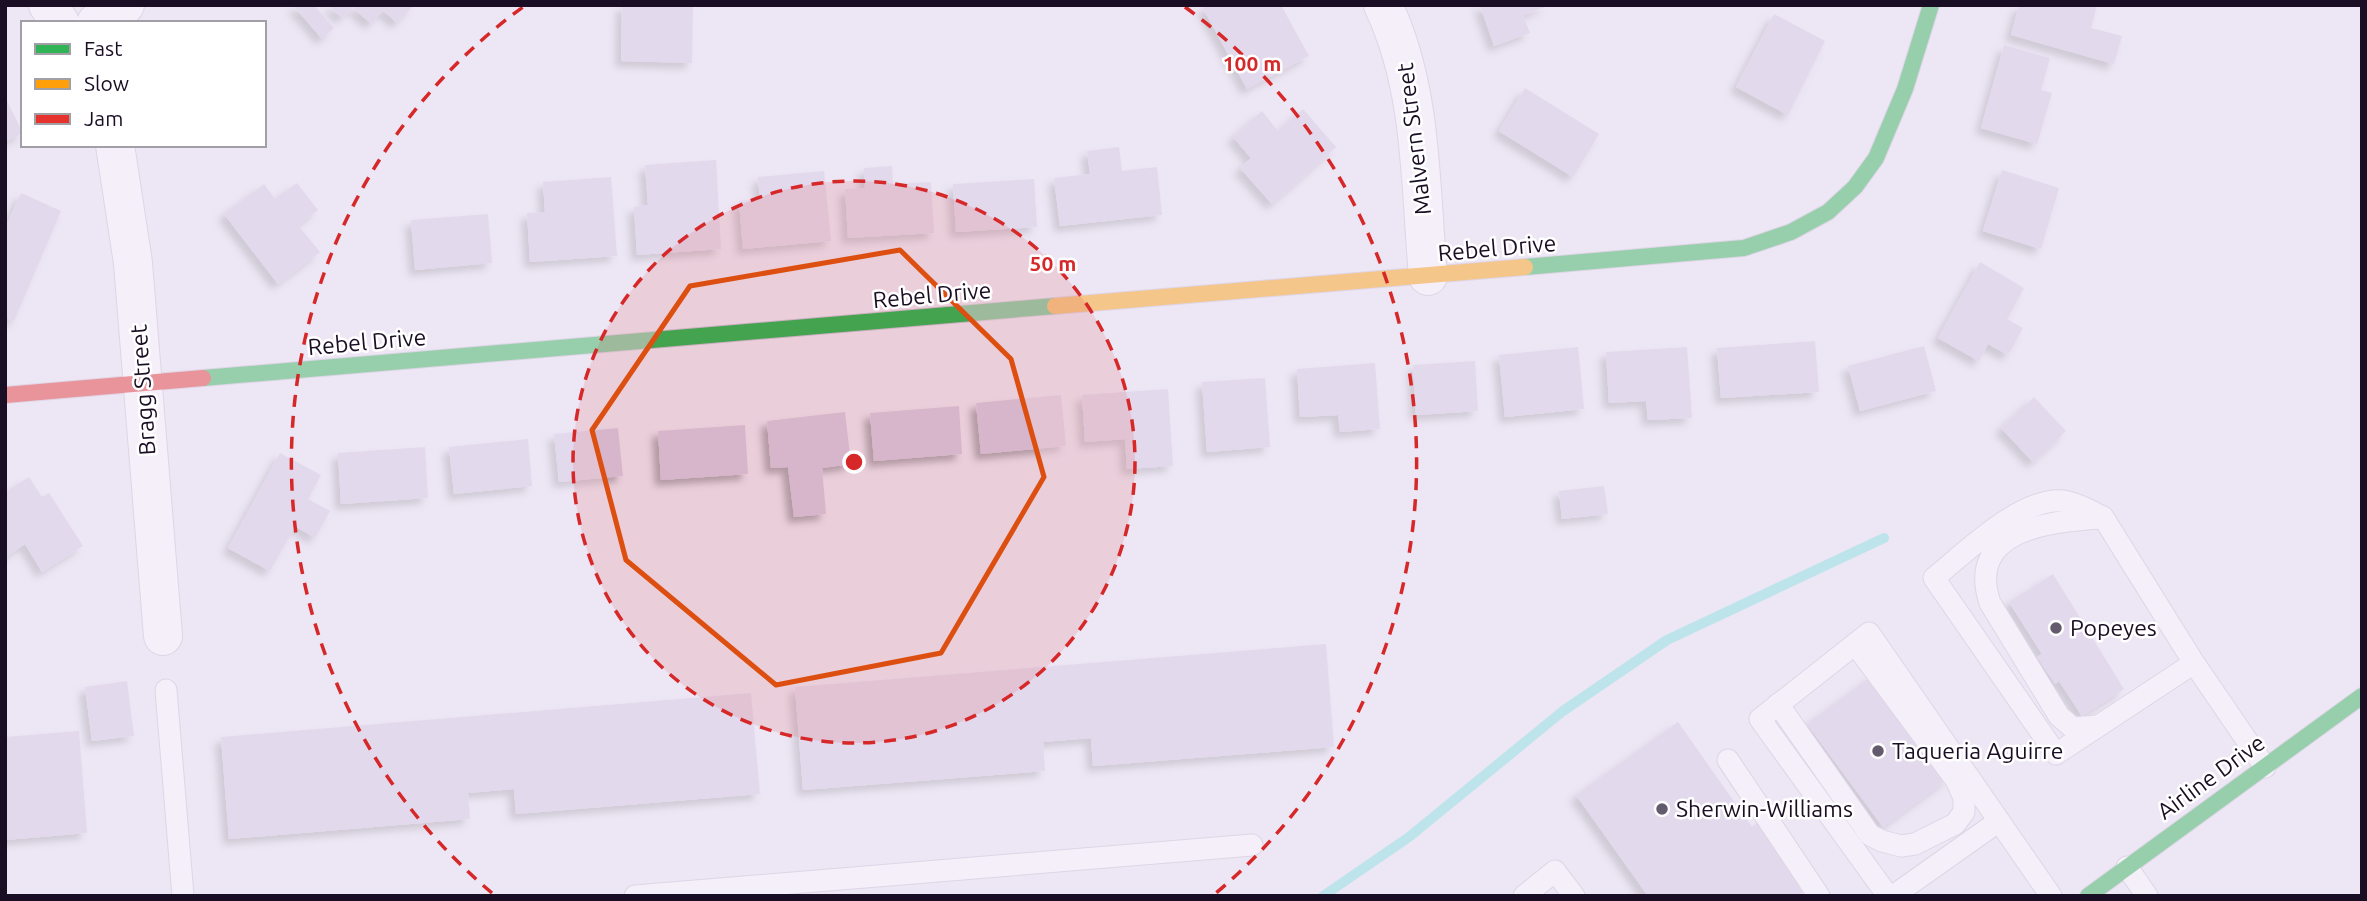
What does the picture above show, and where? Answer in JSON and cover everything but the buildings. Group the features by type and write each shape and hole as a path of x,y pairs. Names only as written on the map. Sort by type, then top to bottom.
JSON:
{"street":[{"path":"48,5 59,21"},
{"path":"99,21 125,5"},
{"name":"Malvern Street","path":"1383,5 1404,53 1413,97 1428,276"},
{"name":"Rebel Drive","path":"5,395 1732,250 1774,240 1800,228 1847,196 1866,177 1880,155 1931,5"},
{"name":"Bragg Street","path":"115,147 129,222 163,636"},
{"name":"Airline Drive","path":"2088,896 2362,696"}],"lane":[{"path":"2194,663 2056,754 1934,579 1996,528 2037,503 2062,501 2082,506 2103,517 2194,663 2265,766"},
{"path":"2100,725 2073,728 2059,716 1990,603 1984,583 1986,563 1993,550 2017,535 2046,523 2103,517"},
{"path":"1999,821 1891,896 1760,719 1869,633 2051,896"},
{"path":"1778,704 1870,835 1901,846 1915,844 1955,824 1964,813 1964,798 1956,780 1855,644"},
{"path":"166,690 183,896"},
{"path":"1728,760 1819,896"},
{"path":"635,896 1252,845"},
{"path":"2127,867 2147,896"},
{"path":"1524,896 1555,871 1574,896"}],"highlighted area":[{"path":"900,250 1011,359 1044,477 941,653 776,685 626,560 592,430 690,286"}],"waterway":[{"path":"1323,896 1409,837 1563,711 1667,640 1884,538"}],"traffic: fast":[{"path":"1525,267 1744,248 1791,232 1828,212 1855,187 1876,158 1905,89 1931,5"},
{"path":"203,378 1055,306"},
{"path":"2088,896 2362,696"}],"traffic: slow":[{"path":"1055,306 1525,267"}],"traffic: jam":[{"path":"5,395 203,378"}],"place":[{"name":"Popeyes","path":"2056,628"},
{"name":"Taqueria Aguirre","path":"1878,751"},
{"name":"Sherwin-Williams","path":"1662,809"}]}
